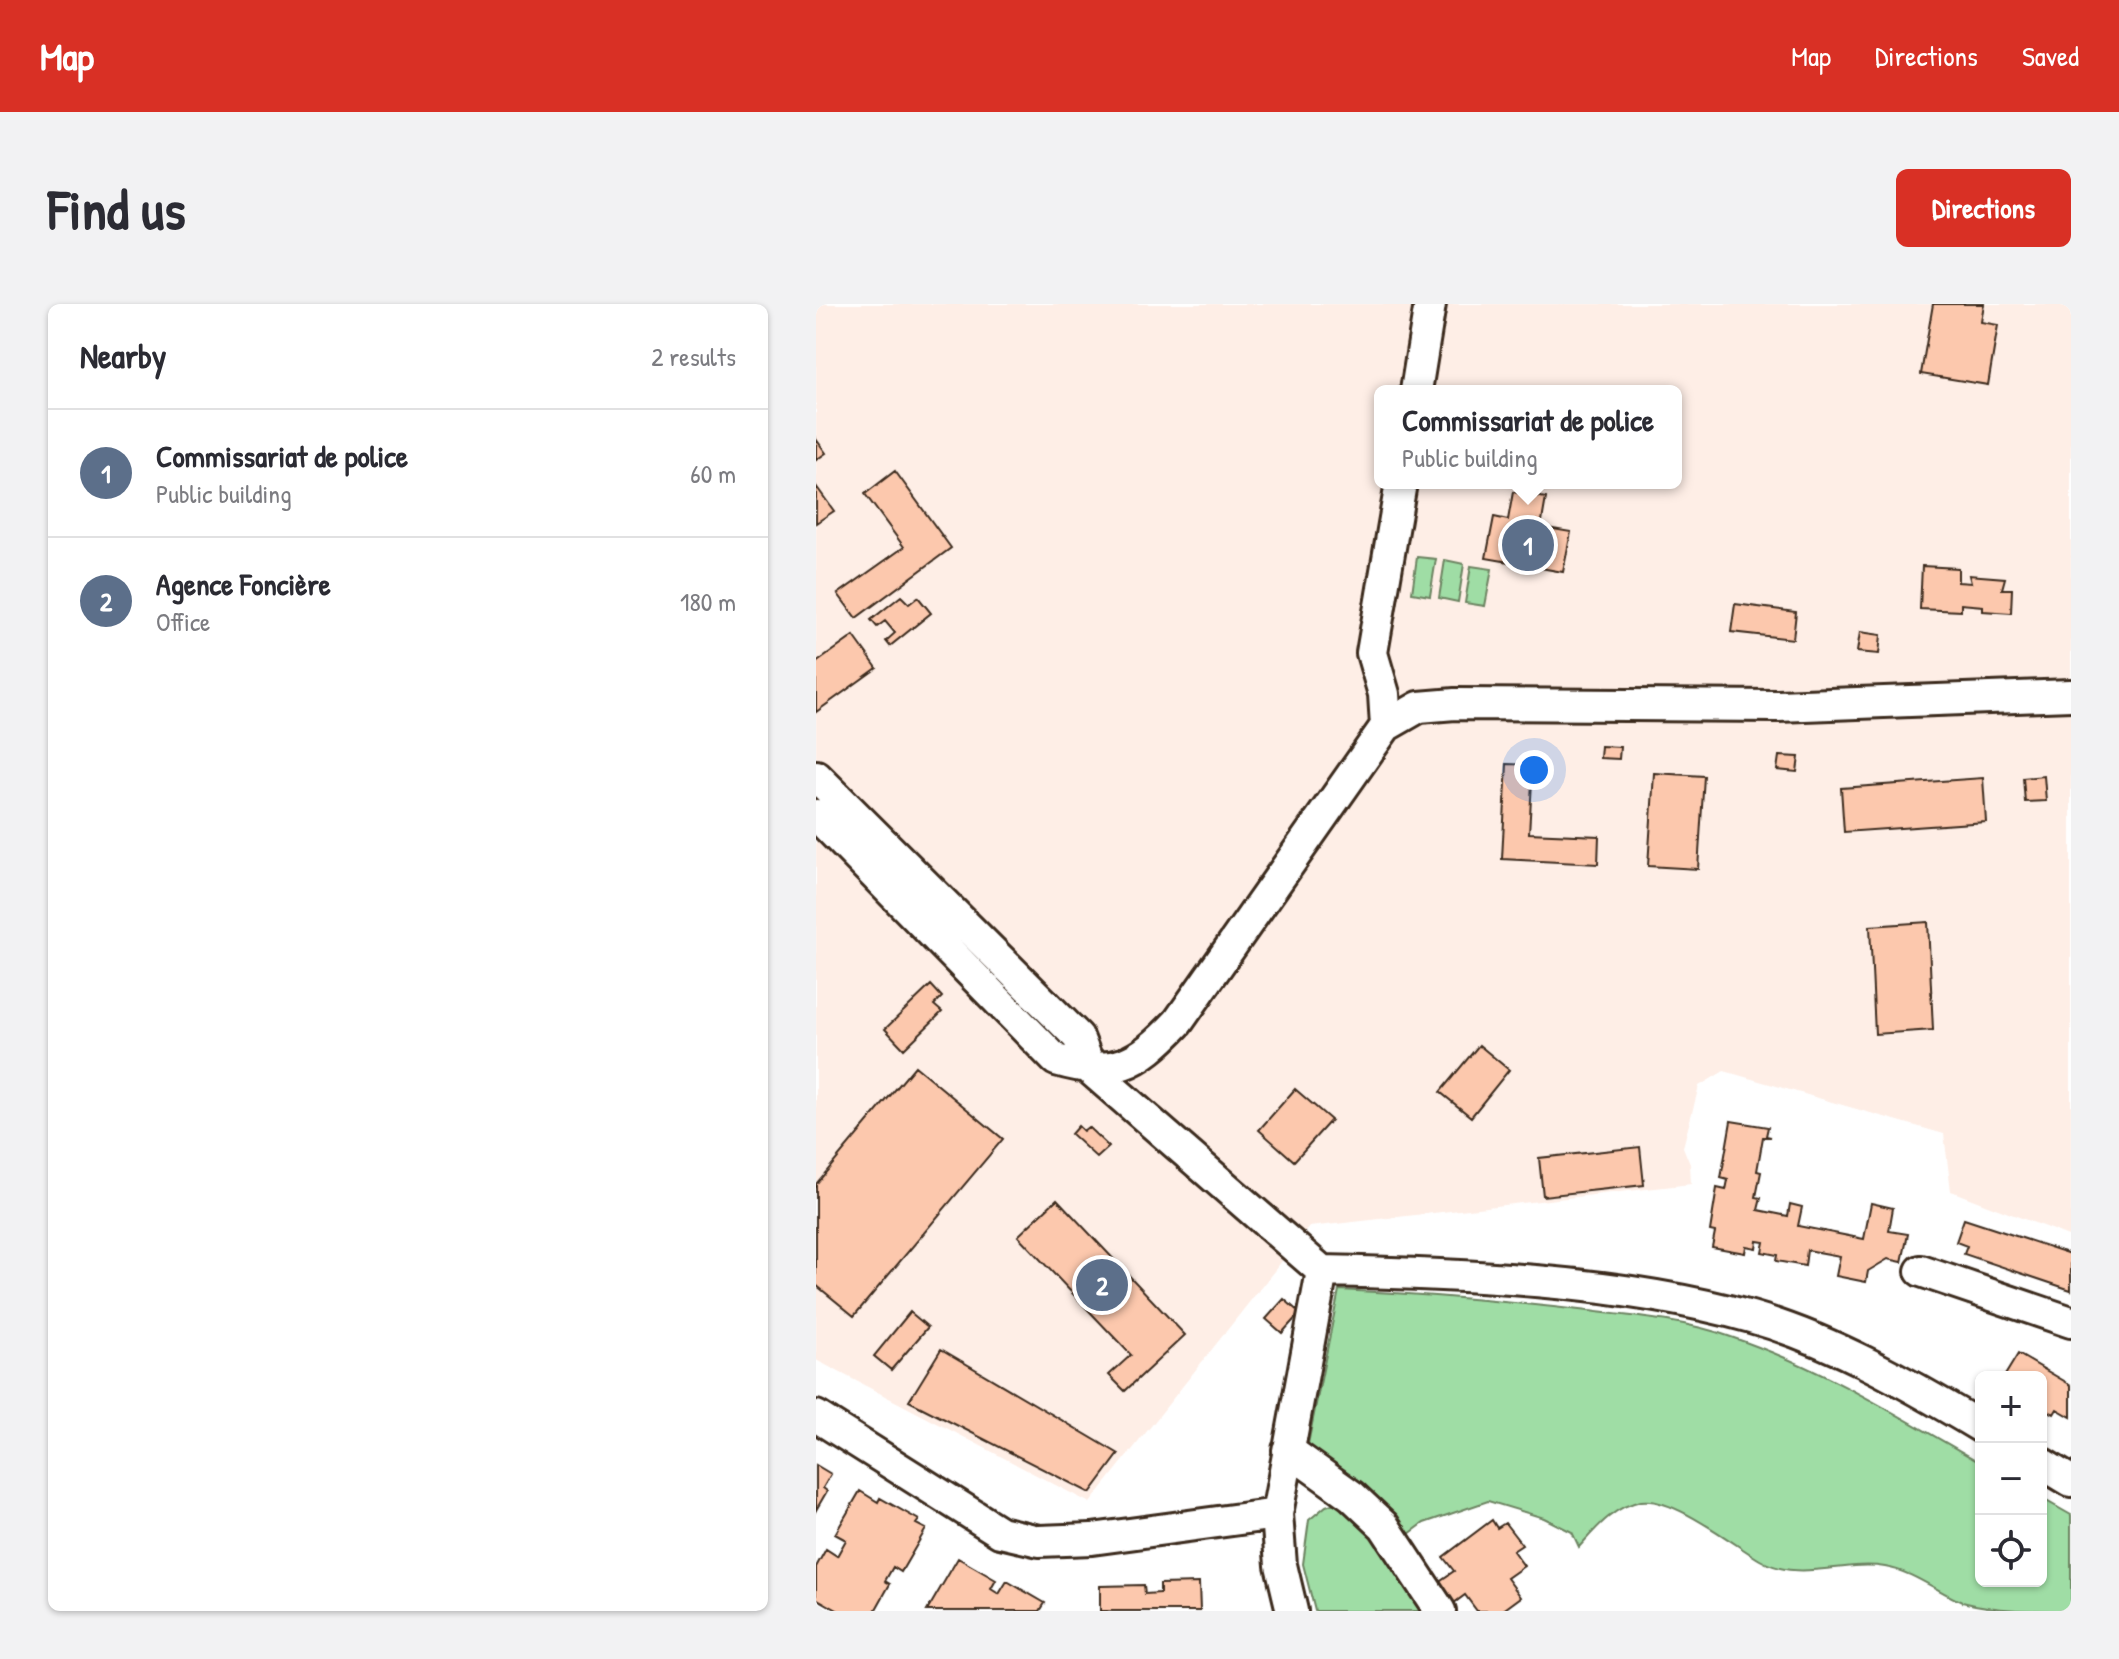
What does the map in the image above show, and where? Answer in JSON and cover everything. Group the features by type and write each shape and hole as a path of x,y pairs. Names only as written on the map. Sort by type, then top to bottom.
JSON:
{"street":[{"path":"1417,385 1430,304"},
{"path":"1386,726 1384,694 1372,653 1400,489"},
{"path":"816,815 1056,1060 1091,1070 1114,1067 1140,1056 1178,1022 1386,726 1419,707 1455,704 1778,706 2071,695"},
{"path":"816,776 1078,1037 1091,1070 1322,1271 1442,1274 1579,1288 1661,1298 1751,1317 1834,1347 1975,1424"},
{"path":"1292,1611 1281,1565 1277,1514 1322,1271"},
{"path":"1921,1271 2071,1322"},
{"path":"816,1416 1000,1532 1039,1541 1092,1539 1277,1514"},
{"path":"1288,1450 1352,1496 1384,1526 1440,1611"},
{"path":"2047,1467 2071,1481"}],"shaded area":[{"path":"816,304 2071,304 2071,1237 1951,1191 1944,1134 1724,1071 1699,1086 1683,1147 1690,1164 1691,1184 1309,1227 1090,1503 816,1360"}],"green space":[{"path":"1417,557 1436,559 1430,596 1412,593"},
{"path":"1445,560 1464,564 1458,602 1439,598"},
{"path":"1471,566 1492,569 1485,606 1465,603"},
{"path":"1339,1290 1494,1301 1624,1315 1697,1327 1796,1363 1859,1394 1975,1460 1975,1587 2047,1587 2047,1501 2071,1515 2071,1611 2002,1609 1962,1602 1915,1577 1885,1567 1790,1570 1775,1567 1685,1513 1654,1501 1641,1501 1622,1508 1606,1519 1579,1547 1572,1532 1544,1518 1488,1501 1424,1523 1409,1534 1362,1482 1307,1449"},
{"path":"1345,1500 1376,1531 1423,1611 1315,1611 1303,1564 1309,1520 1326,1506"}],"building":[{"path":"1933,304 1984,304 1981,322 1998,325 1988,385 1921,374"},
{"path":"816,439 826,453 816,460"},
{"path":"895,471 951,548 856,618 838,594 904,547 865,494"},
{"path":"816,486 834,511 816,523"},
{"path":"1513,492 1546,498 1541,527 1571,532 1563,572 1535,567 1537,560 1522,557 1521,564 1486,558 1494,517 1508,520"},
{"path":"1922,566 1958,568 1958,582 1971,583 1969,575 2005,578 2002,589 2012,589 2011,613 1983,611 1983,606 1961,604 1961,611 1920,609"},
{"path":"901,596 909,604 918,597 931,613 890,646 886,641 895,633 885,621 877,627 871,620"},
{"path":"1735,604 1796,612 1793,639 1731,632"},
{"path":"1860,632 1881,635 1879,654 1857,652"},
{"path":"854,636 877,668 816,712 816,663"},
{"path":"1601,746 1620,747 1619,759 1600,758"},
{"path":"1779,756 1799,757 1797,772 1777,770"},
{"path":"1507,764 1533,765 1529,833 1599,836 1598,864 1502,859"},
{"path":"1654,773 1704,776 1698,869 1648,866"},
{"path":"2044,776 2046,801 2025,802 2023,778"},
{"path":"1983,778 1986,822 1844,832 1841,788"},
{"path":"1928,922 1933,1030 1875,1034 1870,926"},
{"path":"931,985 942,997 934,1005 942,1012 904,1049 885,1029"},
{"path":"1479,1045 1509,1070 1471,1117 1440,1092"},
{"path":"915,1066 1003,1139 854,1316 816,1285 816,1184"},
{"path":"1295,1089 1331,1120 1294,1161 1259,1130"},
{"path":"1731,1121 1768,1127 1766,1136 1771,1137 1763,1137 1757,1171 1761,1172 1756,1197 1761,1198 1758,1210 1788,1216 1790,1204 1802,1207 1798,1226 1864,1239 1871,1203 1893,1208 1889,1231 1908,1234 1902,1262 1888,1259 1868,1271 1866,1282 1836,1276 1840,1256 1807,1250 1805,1266 1776,1261 1777,1255 1762,1252 1764,1242 1757,1241 1756,1248 1746,1246 1745,1253 1712,1247 1715,1232 1710,1231 1717,1188 1726,1190 1728,1180 1721,1178"},
{"path":"1078,1126 1083,1131 1088,1127 1109,1147 1097,1158 1071,1134"},
{"path":"1640,1147 1644,1185 1543,1196 1539,1158"},
{"path":"1057,1199 1185,1335 1125,1391 1109,1375 1131,1355 1018,1236"},
{"path":"1964,1219 2071,1254 2071,1290 1964,1254 1967,1246 1956,1242"},
{"path":"1284,1299 1300,1313 1282,1333 1266,1319"},
{"path":"910,1312 928,1327 891,1370 874,1356"},
{"path":"941,1349 1119,1454 1090,1493 909,1401"},
{"path":"2018,1354 2071,1385 2071,1417 2057,1409 2054,1414 2047,1410 2047,1371 2008,1371"},
{"path":"816,1465 831,1474 823,1488 827,1491 816,1510"},
{"path":"860,1491 878,1502 880,1498 919,1520 916,1524 926,1529 901,1572 893,1567 885,1581 890,1584 875,1611 839,1611 816,1598 816,1567 826,1549 837,1556 846,1540 835,1534"},
{"path":"1492,1520 1497,1528 1505,1523 1522,1545 1513,1551 1524,1566 1507,1578 1521,1597 1502,1611 1477,1611 1465,1595 1454,1603 1438,1582 1454,1571 1443,1557"},
{"path":"958,1558 996,1580 991,1589 999,1594 1007,1581 1045,1603 1040,1611 927,1611"},
{"path":"1199,1583 1200,1611 1100,1611 1100,1586 1144,1585 1145,1594 1160,1593 1160,1584"}],"place":[{"name":"Commissariat de police","path":"1528,545"},
{"name":"Agence Foncière","path":"1102,1285"}]}
